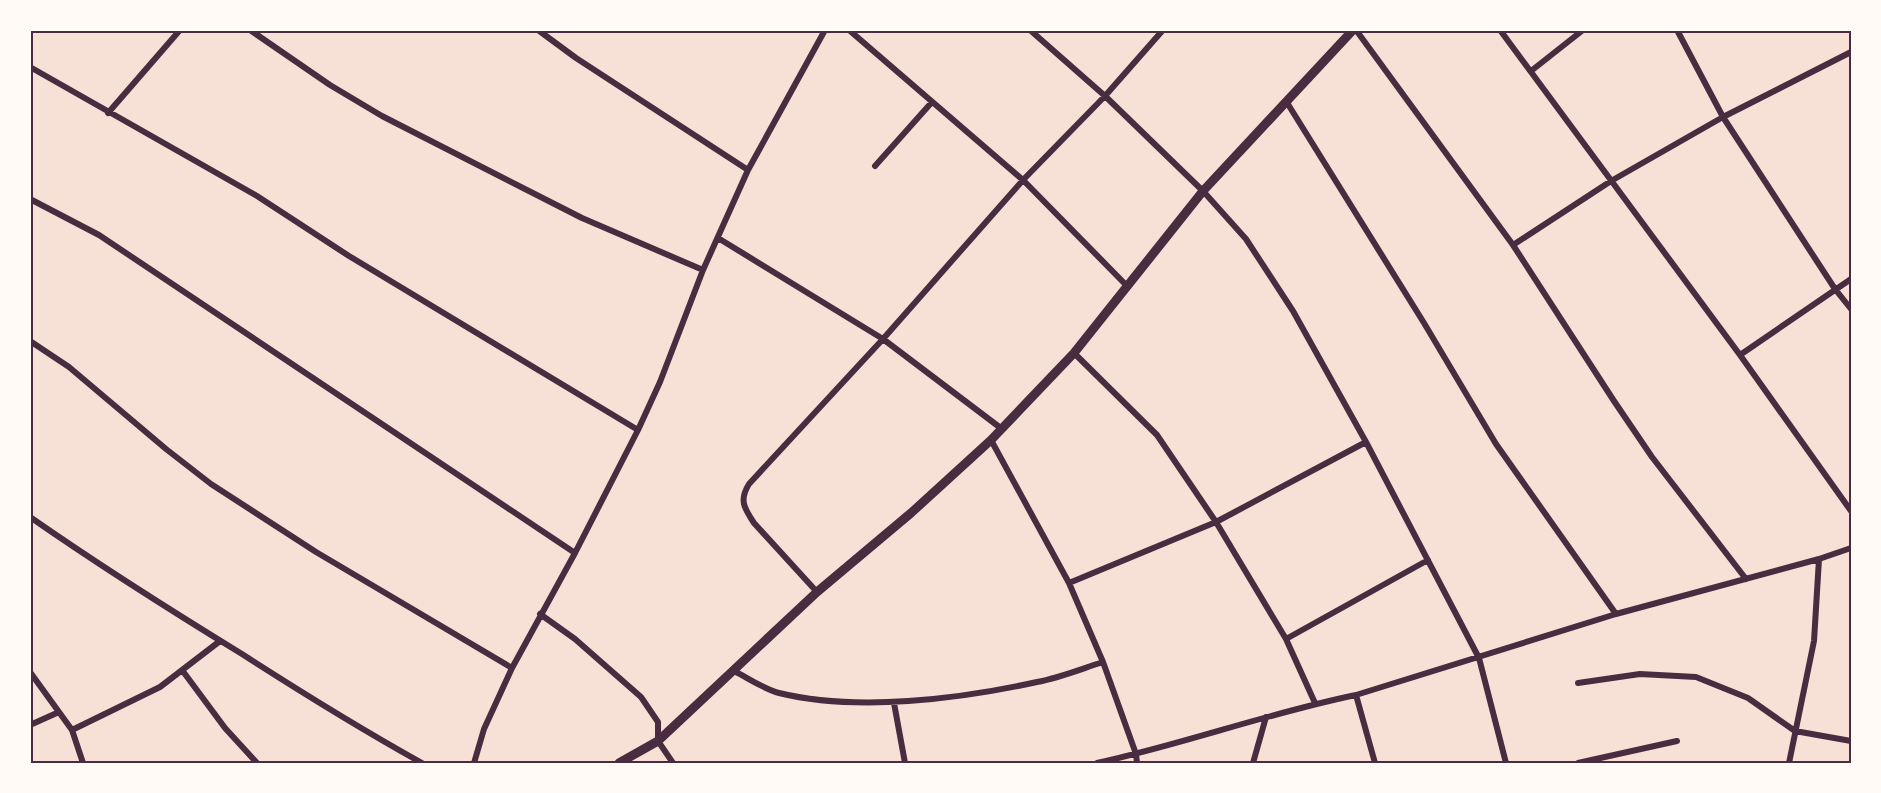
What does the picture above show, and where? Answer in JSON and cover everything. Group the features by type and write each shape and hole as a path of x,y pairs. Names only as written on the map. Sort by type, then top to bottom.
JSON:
{"street":[{"path":"108,113 180,30"},
{"path":"250,30 313,74 382,116 582,218 703,270"},
{"path":"538,30 576,58 748,170"},
{"path":"474,763 484,729 512,668 575,553 638,430 660,382 703,270 748,170 825,30"},
{"path":"849,30 1023,180 1128,287"},
{"path":"1030,30 1105,96 1238,228 1297,318 1366,442 1479,658 1506,763"},
{"path":"817,592 745,511 742,500 744,492 1023,180 1105,96 1163,30"},
{"path":"619,763 658,741 817,592 911,513 991,440 1074,353 1203,191 1354,30 1513,245 1652,456 1746,579"},
{"path":"1500,30 1740,355 1851,511"},
{"path":"1531,70 1583,30"},
{"path":"1677,30 1723,117 1835,289 1851,309"},
{"path":"1513,245 1611,181 1723,117 1851,52"},
{"path":"30,67 257,196 349,256 638,430"},
{"path":"1286,101 1496,444 1616,614"},
{"path":"875,166 932,102"},
{"path":"30,199 99,235 575,553"},
{"path":"718,238 883,339 1002,429"},
{"path":"1740,355 1851,279"},
{"path":"30,341 69,367 166,449 212,484 316,552 512,668"},
{"path":"1074,353 1157,435 1216,522 1286,639 1315,704"},
{"path":"991,440 1069,583 1103,662 1136,754 1137,763"},
{"path":"1069,583 1216,522 1366,442"},
{"path":"30,517 220,641 422,763"},
{"path":"1097,763 1356,695 1616,614 1819,559 1851,548"},
{"path":"1789,763 1814,641 1819,559"},
{"path":"1286,639 1428,560"},
{"path":"540,614 575,639 641,697 658,722 658,741 673,763"},
{"path":"72,730 160,687 220,641"},
{"path":"735,670 777,693 816,699 894,703 1039,682 1103,662"},
{"path":"182,670 225,728 257,763"},
{"path":"30,672 72,730 82,763"},
{"path":"1578,683 1640,674 1696,677 1748,698 1795,731 1851,741"},
{"path":"1356,695 1375,763"},
{"path":"894,703 905,763"},
{"path":"30,725 59,712"},
{"path":"1253,763 1266,717"},
{"path":"1578,763 1677,741"}]}
